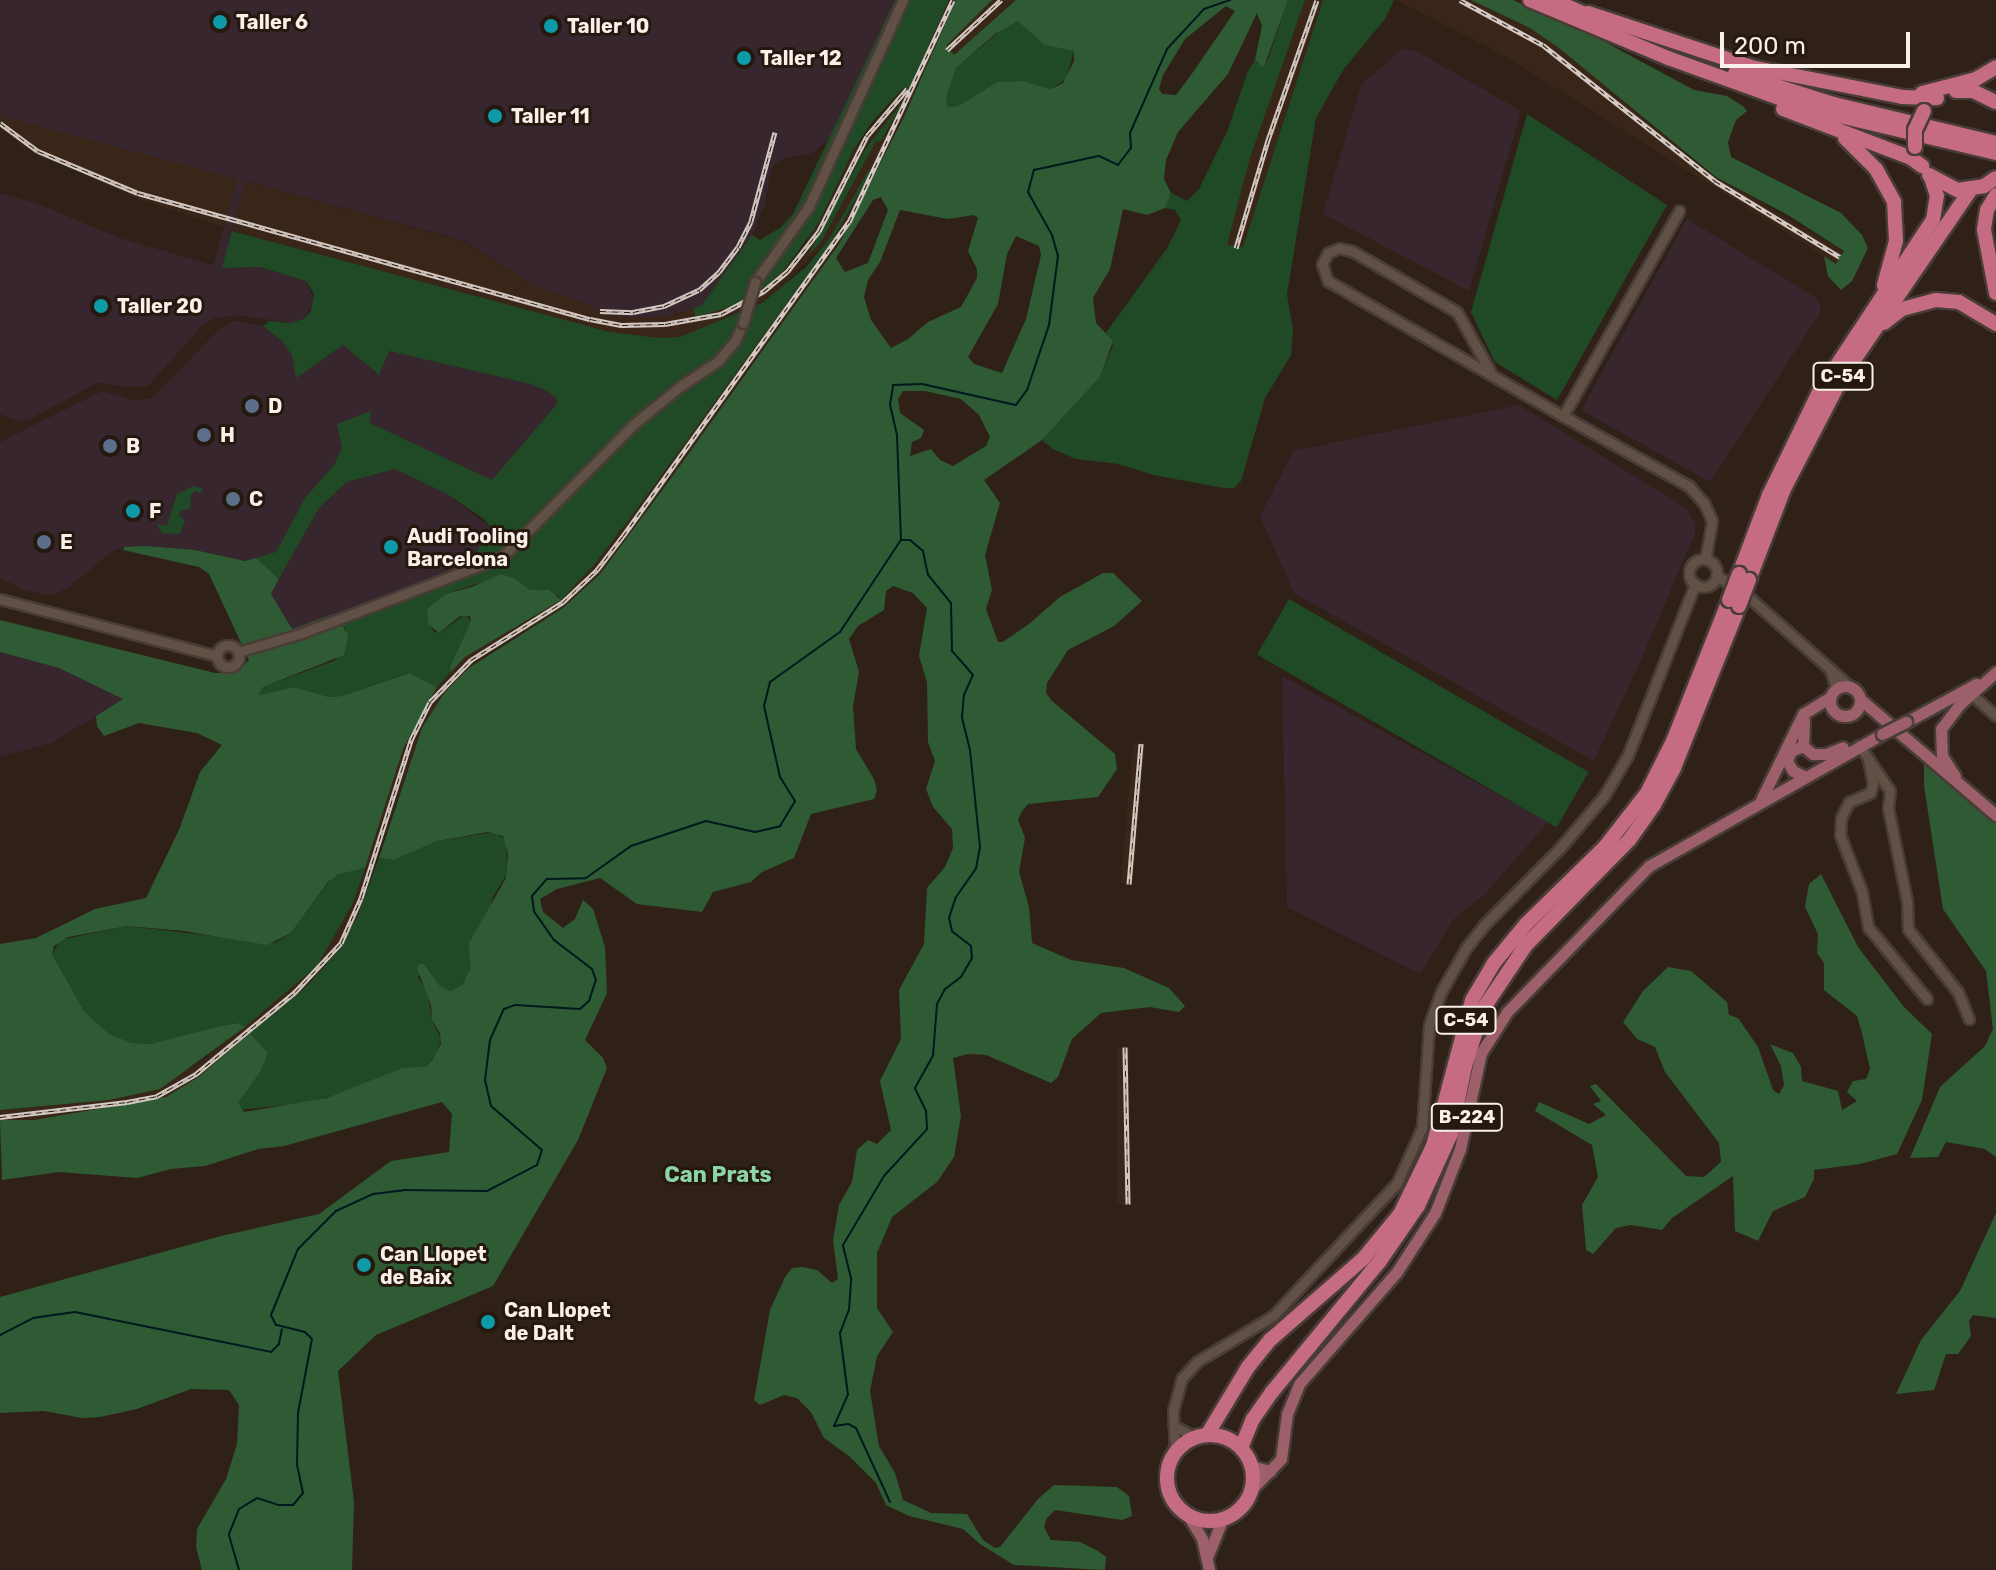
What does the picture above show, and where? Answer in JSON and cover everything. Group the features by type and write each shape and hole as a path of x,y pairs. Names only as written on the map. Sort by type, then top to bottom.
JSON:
{"highway":[{"path":"1530,0 1797,93 1996,143"},
{"path":"1553,0 1604,39 1911,158 1926,172 1957,190 1971,189 1996,179"},
{"path":"1575,15 1609,17 1751,67 1902,97 1937,98 1960,90 1973,91 1996,102"},
{"path":"1575,15 1810,109 1996,153"},
{"path":"1902,97 1970,81 1996,68"},
{"name":"C-54","path":"1744,577 1769,495 1799,431 1837,361 1933,220 1937,202 1915,147 1915,130 1924,111 1937,98"},
{"path":"1828,126 1867,158 1894,202 1896,241 1888,275 1876,305"},
{"name":"C-54","path":"1241,1448 1253,1419 1272,1392 1380,1261 1418,1206 1451,1134 1465,1066 1483,1009 1526,945 1630,839 1654,805 1674,768 1744,577 1802,452 1866,340 1971,189"},
{"path":"1996,195 1987,210 1984,230 1996,293"},
{"path":"1866,340 1902,309 1936,300 1959,302 1996,324"},
{"name":"C-54","path":"1201,1436 1270,1340 1363,1259 1400,1214 1433,1146 1472,1000 1494,963 1526,924 1604,848 1647,793 1734,603"},
{"path":"1175,1452 1201,1436 1220,1436 1241,1448 1251,1466 1252,1489"},
{"name":"B-224","path":"1175,1452 1166,1475 1167,1487 1179,1509 1189,1517"},
{"name":"B-224","path":"1222,1520 1241,1509 1252,1489"},
{"path":"1189,1517 1211,1522 1222,1520"}],"main road":[{"path":"1973,91 1996,68"},
{"path":"1962,787 1942,756 1940,736 1948,717 1996,672"},
{"name":"B-224","path":"1252,1489 1281,1459 1287,1414 1299,1384 1396,1273 1435,1213 1460,1149 1476,1072 1489,1036 1507,1012 1632,880 1679,847 1996,672"},
{"path":"1760,800 1799,721 1833,693 1849,686 1859,705 1878,713 1996,813"},
{"path":"1833,693 1833,710"},
{"path":"1812,708 1833,710 1845,716 1859,705"},
{"path":"1803,746 1801,732 1812,708"},
{"path":"1803,746 1819,755 1857,746"},
{"path":"1803,746 1791,751 1787,761 1793,771 1803,776"},
{"path":"1251,1466 1270,1471"},
{"name":"B-224","path":"1189,1517 1208,1556 1209,1570"},
{"name":"B-224","path":"1208,1556 1222,1520"}],"street":[{"path":"217,656 226,646 238,652 302,633 502,557 635,423 718,361 735,341 755,282 816,192 903,0"},
{"path":"1563,416 1679,211"},
{"path":"1492,375 1457,312 1352,251 1339,248 1328,253 1322,270 1328,281 1697,493 1712,521 1705,559"},
{"path":"1695,584 1690,577 1690,568 1696,561 1705,559 1713,563 1716,575 1751,599 1849,686"},
{"path":"1695,584 1708,585 1716,575"},
{"path":"1175,1452 1173,1411 1182,1378 1198,1361 1273,1316 1397,1183 1422,1128 1429,1025 1441,992 1466,948 1484,925 1560,848 1604,796 1628,755 1674,645 1681,612 1695,584"},
{"path":"0,599 217,656"},
{"path":"217,656 221,665 231,667 237,663 238,652"},
{"path":"1828,666 1833,693"},
{"path":"1971,694 1996,716"},
{"path":"1857,746 1890,791 1888,808 1907,901 1908,929 1958,992 1969,1019"},
{"path":"1868,759 1873,784 1870,793 1849,802 1841,818 1840,835 1862,892 1868,927 1927,999"},
{"path":"1176,1427 1201,1436"}],"shaded area":[{"path":"0,0 895,0 834,135 812,153 784,158 772,167 765,204 752,235 701,306 668,316 633,318 598,313 593,306 534,285 465,241 246,181 232,229 225,227 237,179 5,117 0,113"},
{"path":"949,0 956,0 904,117 839,244 669,481 600,574 563,608 487,654 444,693 422,728 357,917 337,952 307,986 200,1076 166,1097 34,1120 0,1120 0,1110 109,1100 198,1065 317,966 352,905 403,749 437,687 465,657 561,600 595,564 830,244 868,171 829,239 762,303 680,337 633,337 555,319 238,232 139,199 22,146 0,128 0,113 237,179 225,226 232,229 245,181 465,242 534,285 594,306 598,313 633,318 668,316 693,308 696,316 733,306 764,288 804,248 854,149 903,87 908,91","holes":["902,103 876,141 821,242 811,251 866,148"]},
{"path":"992,0 1016,0 954,55 946,46"},
{"path":"1305,0 1323,0 1243,247 1227,245 1250,158"},
{"path":"1396,0 1471,0 1530,28 1559,48 1707,171 1844,252 1836,264 1505,56"},
{"path":"1403,48 1418,52 1521,111 1469,291 1323,214 1361,85"},
{"name":"Taller 20","path":"0,193 36,203 119,238 213,265 224,228 232,231 222,268 260,267 306,281 315,302 303,319 291,323 239,315 215,318 202,326 148,386 124,387 99,382 30,419 19,421 0,414"},
{"path":"1687,219 1815,297 1820,303 1820,313 1710,482 1581,410"},
{"path":"233,321 263,326 281,340 292,355 343,344 378,375 389,351 530,384 547,391 556,398 557,404 492,480 370,423 370,412 338,424 342,448 334,465 305,498 276,552 245,561 195,550 124,547 113,551 66,589 51,595 26,591 0,578 0,442 102,391 136,401 152,398 218,331"},
{"path":"1519,405 1686,508 1695,524 1695,533 1644,653 1594,761 1294,593 1260,516 1293,451"},
{"path":"395,469 447,494 492,529 468,564 292,630 271,594 319,508 347,482"},
{"path":"0,652 59,668 124,699 51,743 0,757"},
{"path":"1282,676 1548,822 1486,893 1454,919 1420,974 1287,907"},
{"path":"1133,744 1145,745 1133,884 1121,882"},
{"path":"1117,1048 1129,1048 1129,1205 1117,1205"}],"green space":[{"path":"895,0 949,0 908,91 903,88 872,122 854,149 818,224 785,269 764,288 733,306 696,317 693,308 701,306 752,235 760,240 780,228 793,214"},
{"path":"956,0 992,0 946,46 954,55 1016,0 1288,0 1265,64 1262,67 1255,60 1262,26 1257,13 1228,74 1178,132 1166,160 1164,179 1171,193 1165,208 1147,215 1123,209 1110,269 1093,298 1096,323 1113,341 1100,377 1042,440 984,480 1000,503 985,555 992,590 986,609 998,642 1003,642 1029,624 1060,597 1103,573 1113,573 1142,601 1114,626 1068,650 1047,683 1046,693 1052,701 1115,754 1117,769 1098,797 1028,804 1022,811 1018,820 1025,838 1019,872 1029,907 1032,943 1071,960 1124,968 1169,988 1185,1006 1179,1012 1150,1007 1101,1013 1072,1039 1058,1077 1051,1083 986,1055 968,1054 953,1058 961,1116 954,1157 937,1182 892,1217 877,1253 877,1308 893,1332 877,1356 870,1391 879,1446 895,1473 903,1500 931,1513 967,1514 983,1540 995,1548 1000,1547 1038,1499 1054,1485 1117,1487 1129,1496 1132,1516 1122,1520 1055,1510 1047,1518 1044,1527 1051,1540 1080,1542 1098,1551 1106,1557 1105,1570 1014,1565 980,1544 963,1529 909,1516 886,1505 876,1483 849,1456 824,1438 811,1412 797,1398 784,1395 760,1405 754,1400 770,1310 785,1277 792,1268 802,1267 817,1270 832,1283 838,1279 833,1240 839,1205 852,1182 857,1150 868,1140 877,1144 891,1130 880,1081 901,1039 899,990 924,944 927,888 945,867 953,848 952,829 933,807 926,789 935,761 928,742 927,682 919,656 927,608 913,593 893,586 886,591 884,610 858,626 849,639 859,672 853,706 856,749 874,779 877,790 874,799 811,814 794,858 762,872 751,882 713,892 702,912 637,904 600,878 557,889 540,899 543,912 563,928 575,919 583,900 593,909 605,947 607,993 585,1040 603,1058 607,1068 578,1140 493,1286 376,1335 338,1371 354,1502 352,1570 202,1570 196,1547 197,1529 226,1479 237,1444 239,1405 229,1390 191,1389 137,1409 100,1417 82,1418 44,1411 0,1413 0,1297 221,1236 319,1214 391,1161 449,1152 452,1114 442,1102 284,1146 258,1149 205,1166 171,1169 137,1178 59,1172 2,1180 0,1120 34,1120 166,1097 200,1076 250,1033 268,1053 261,1071 238,1103 244,1112 327,1098 402,1068 427,1066 441,1044 440,1033 432,1020 431,1005 417,968 419,964 424,964 440,986 451,991 463,984 470,969 469,943 506,878 508,854 503,836 488,832 437,841 394,860 379,858 422,728 444,693 469,668 563,608 600,574 839,244 904,117","holes":["1226,6 1235,11 1176,95 1162,94 1159,89 1163,75 1185,39","1018,21 1044,45 1074,51 1074,61 1063,83 1051,89 1023,81 997,82 958,106 948,107 946,98 956,68 995,34","881,197 888,210 868,263 845,272 836,258 873,200","900,210 948,219 974,215 978,218 968,251 977,269 977,278 961,307 928,322 908,339 891,348 871,320 864,297 868,280 880,262","1016,236 1039,246 1041,255 1026,319 1002,373 974,364 968,357 998,304 1007,254","903,391 925,391 961,399 979,415 990,437 986,446 953,466 940,460 931,449 910,456 912,442 921,438 924,430 900,413 898,399"]},
{"path":"1288,0 1305,0 1250,158 1227,245 1243,247 1323,0 1394,0 1385,19 1343,70 1316,118 1287,294 1293,330 1291,355 1265,398 1241,481 1234,488 1224,488 1153,475 1119,464 1076,459 1053,449 1042,440 1100,377 1113,345 1105,334 1168,247 1181,220 1175,210 1165,208 1167,199 1171,193 1187,201 1199,189 1227,132 1248,71 1255,60 1258,64 1265,64 1268,59"},
{"path":"1471,0 1513,0 1603,41 1694,90 1727,96 1744,107 1747,111 1736,120 1728,142 1731,157 1841,213 1862,235 1868,248 1852,281 1841,290 1828,276 1824,256 1836,264 1844,251 1788,215 1716,177 1559,48 1530,28"},
{"path":"1018,21 1044,45 1074,51 1066,79 1051,89 1023,81 997,82 958,106 948,107 946,98 956,68 1000,31"},
{"path":"904,100 880,142 876,141 821,242 808,255 866,148"},
{"path":"1527,114 1667,205 1557,400 1495,362 1471,312"},
{"path":"875,166 830,244 636,510 595,564 561,600 558,596 530,590 505,575 445,594 427,609 427,619 434,632 440,633 465,614 471,621 450,667 451,672 437,687 408,673 342,696 329,697 294,687 259,695 263,687 336,660 346,631 336,613 468,564 492,529 484,519 447,494 395,469 347,482 319,508 279,579 256,558 276,552 305,498 334,465 342,448 337,424 371,411 370,423 492,480 557,404 556,398 547,391 530,384 389,351 379,375 343,345 296,378 292,355 281,340 263,326 269,321 291,323 303,319 311,311 314,294 306,281 260,267 222,268 232,231 610,332 658,338 680,337 762,303 806,267 829,239 868,171"},
{"path":"194,486 203,489 201,493 195,491 191,495 190,509 181,510 179,515 185,521 180,534 162,533 157,524 167,526 177,494"},
{"path":"124,547 195,550 245,561 256,558 279,579 271,594 292,629 336,613 348,636 344,655 263,687 259,695 294,687 329,697 342,696 409,673 437,687 403,749 365,868 339,874 328,882 291,933 267,945 184,931 127,926 68,937 54,946 52,954 84,1011 109,1034 132,1043 150,1044 221,1026 238,1023 245,1027 160,1089 109,1100 0,1110 0,944 36,938 95,909 146,898 179,830 200,772 222,745 197,733 139,723 104,736 97,726 96,716 123,699 59,668 0,652 0,620 215,673 236,673 249,660 209,574 199,567 123,550"},
{"path":"500,574 514,578 530,590 549,590 561,600 465,657 451,672 450,667 471,621 470,616 460,616 439,633 428,624 427,609 445,594 472,587"},
{"path":"1289,599 1589,772 1557,827 1257,654"},
{"path":"1924,762 1996,820 1996,1157 1985,1149 1946,1142 1938,1157 1910,1158 1940,1087 1985,1046 1993,1029 1986,971 1943,909 1924,786"},
{"path":"494,832 506,840 507,874 494,895 486,919 471,939 469,974 459,988 451,991 440,986 424,964 418,978 427,990 432,1020 441,1039 437,1052 427,1066 402,1068 340,1094 310,1102 240,1110 238,1103 261,1071 268,1053 250,1033 307,986 337,952 357,917 379,858 394,860 437,841"},
{"path":"365,868 352,905 317,966 245,1027 237,1023 150,1044 132,1043 109,1034 84,1011 52,954 60,940 127,926 275,943 291,933 331,879 343,872"},
{"path":"1821,874 1858,947 1904,1007 1932,1034 1922,1100 1897,1154 1860,1164 1814,1170 1814,1179 1805,1197 1773,1211 1758,1241 1735,1231 1733,1176 1672,1218 1662,1230 1631,1225 1616,1228 1593,1254 1586,1250 1582,1205 1598,1177 1592,1145 1535,1111 1539,1102 1589,1124 1606,1115 1593,1104 1601,1101 1590,1086 1596,1084 1686,1176 1704,1177 1721,1162 1719,1143 1665,1072 1655,1047 1637,1039 1623,1022 1643,991 1668,967 1691,971 1727,1002 1729,1015 1738,1018 1758,1047 1773,1090 1779,1094 1784,1085 1781,1066 1770,1044 1793,1053 1801,1067 1802,1081 1838,1091 1842,1110 1857,1101 1847,1092 1853,1081 1866,1079 1870,1069 1862,1033 1857,1016 1824,990 1824,963 1817,953 1818,934 1805,907 1809,884"},
{"path":"1996,1213 1996,1318 1973,1315 1969,1321 1971,1336 1958,1354 1946,1354 1934,1390 1896,1394 1921,1340 1960,1291"}],"waterway":[{"path":"239,1570 229,1534 239,1509 257,1498 279,1505 293,1505 303,1493 297,1465 298,1413 312,1339 305,1332 276,1325 271,1315 298,1249 336,1211 373,1194 404,1190 487,1191 537,1165 542,1150 491,1106 485,1080 490,1040 504,1009 515,1005 580,1009 589,1001 596,980 592,969 554,940 534,911 532,896 547,879 586,878 631,846 706,821 755,832 780,826 795,801 780,777 764,706 770,682 840,632 901,540 897,435 890,405 893,385 922,384 1016,405 1027,390 1049,325 1058,256 1052,235 1028,192 1034,170 1099,156 1118,165 1131,148 1130,133 1167,49 1204,9 1230,0"},
{"path":"890,1502 856,1428 848,1424 834,1426 848,1395 840,1333 849,1310 851,1278 843,1245 884,1176 927,1129 926,1111 915,1088 933,1055 937,1004 945,989 961,977 972,958 971,946 952,931 949,918 956,897 976,868 980,847 970,750 962,717 964,695 973,675 952,651 951,603 928,575 923,551 910,540 901,540"},
{"path":"0,1335 33,1318 75,1312 271,1352 279,1344 282,1329"}],"railway":[{"path":"0,1117 157,1096 196,1074 295,992 341,943 361,898 411,740 430,702 471,660 563,602 597,570 623,536 849,222 953,0"},
{"path":"947,50 1001,0"},
{"path":"1236,248 1268,140 1317,0"},
{"path":"1460,0 1543,45 1715,181 1840,257"},
{"path":"0,123 38,151 138,193 590,319 622,325 665,324 721,314 764,291 787,272 819,231 867,136 907,89"},
{"path":"600,311 633,312 664,306 699,290 719,272 738,247 751,221 775,132"},
{"path":"1129,884 1141,744"},
{"path":"1125,1047 1128,1204"}],"place":[{"name":"Taller 6","path":"220,22"},
{"name":"Taller 10","path":"551,26"},
{"name":"Taller 12","path":"744,58"},
{"name":"Taller 11","path":"495,116"},
{"name":"Taller 20","path":"101,306"},
{"name":"D","path":"252,406"},
{"name":"H","path":"204,435"},
{"name":"B","path":"110,446"},
{"name":"C","path":"233,499"},
{"name":"F","path":"133,511"},
{"name":"E","path":"44,542"},
{"name":"Audi Tooling Barcelona","path":"391,547"},
{"name":"Can Llopet de Baix","path":"364,1265"},
{"name":"Can Llopet de Dalt","path":"488,1322"}],"district":[{"name":"Can Prats","path":"718,1175"}]}
